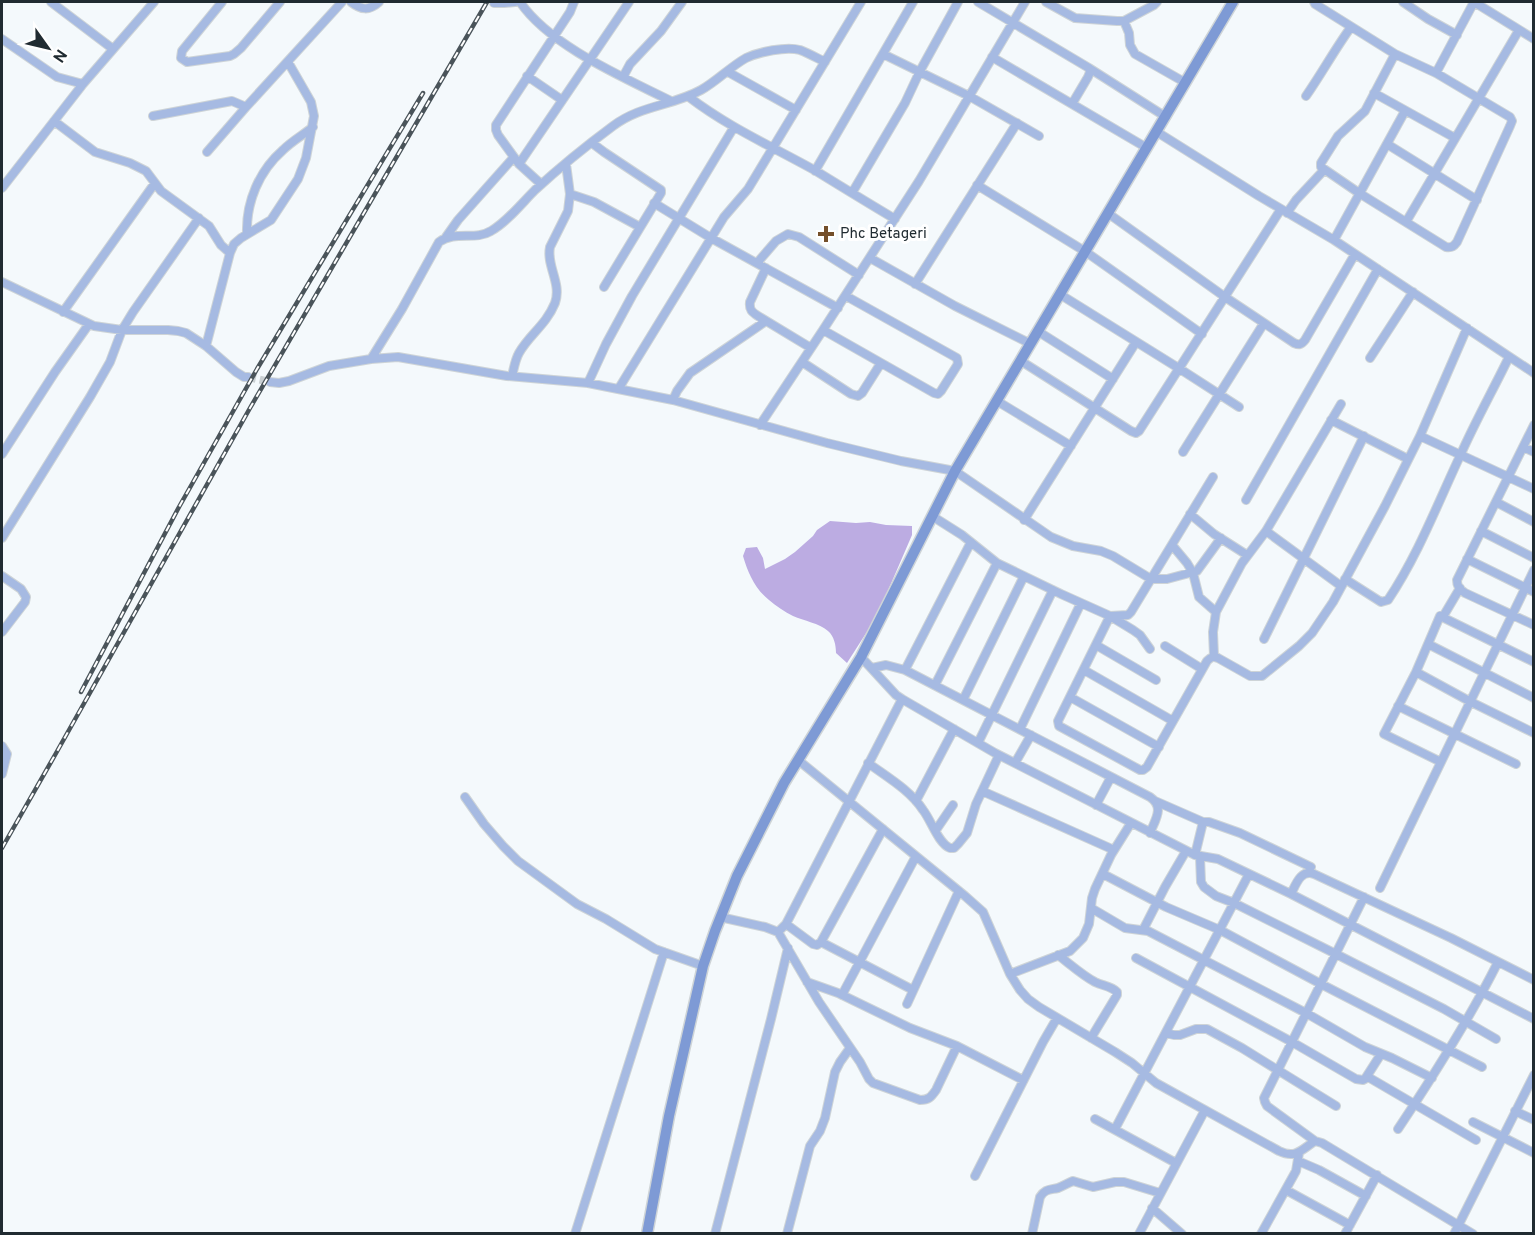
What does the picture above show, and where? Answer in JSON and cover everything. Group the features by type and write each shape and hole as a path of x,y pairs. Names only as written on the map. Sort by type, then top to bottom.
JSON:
{"street":[{"path":"51,2 113,49"},
{"path":"2,188 83,84 154,2"},
{"path":"222,2 182,51 184,61 234,54 280,2"},
{"path":"207,152 342,2"},
{"path":"351,2 357,7 366,9 379,2"},
{"path":"494,3 515,2"},
{"path":"520,2 532,17 554,35 591,60 670,101"},
{"path":"542,184 517,161 498,135 496,125 570,12 574,2"},
{"path":"371,359 439,242 517,161 591,60 629,2"},
{"path":"623,77 636,57 661,31 682,2"},
{"path":"619,388 711,238 730,209 748,189 861,2"},
{"path":"815,171 914,2"},
{"path":"852,193 905,104 957,2"},
{"path":"978,2 1085,65 1166,117"},
{"path":"760,425 895,219 1025,2"},
{"path":"1046,2 1075,18 1118,21 1124,21 1157,2"},
{"path":"647,1233 669,1116 703,966 737,876 784,783 861,657 955,471 1233,2"},
{"path":"1314,2 1395,54 1436,73 1510,117 1512,121 1477,200 1457,242 1450,248 1359,193 1321,167 1321,163 1338,136 1359,117 1395,54"},
{"path":"1402,2 1457,35"},
{"path":"1436,73 1474,2 1533,39"},
{"path":"1124,21 1129,33 1130,45 1135,54 1186,83"},
{"path":"1306,96 1351,27"},
{"path":"1406,222 1519,30"},
{"path":"2,39 51,73 83,84"},
{"path":"446,237 482,235 491,231 542,184 614,125 632,114 689,96 747,58 788,48 799,50 825,62"},
{"path":"883,54 969,96 1040,136"},
{"path":"992,57 1148,148"},
{"path":"207,346 234,244 271,220 298,178 306,158 314,116 311,102 288,62"},
{"path":"1072,104 1090,72 1085,65"},
{"path":"728,72 796,110"},
{"path":"528,76 562,100"},
{"path":"1374,93 1455,138"},
{"path":"689,96 734,127 815,171 895,219"},
{"path":"153,116 232,101 246,107"},
{"path":"1334,240 1405,111"},
{"path":"54,121 95,152 139,167 151,176 167,196 209,226 221,245 230,253"},
{"path":"915,284 1017,123"},
{"path":"248,233 249,207 260,178 282,150 313,127"},
{"path":"588,383 627,305 734,127"},
{"path":"1157,132 1334,240 1533,373"},
{"path":"592,143 661,189 661,193 604,287"},
{"path":"1387,144 1477,200"},
{"path":"512,376 518,355 544,323 556,301 556,281 549,253 568,211 570,194 566,164"},
{"path":"1021,361 1136,433 1284,211 1324,170"},
{"path":"63,312 155,183"},
{"path":"977,185 1086,252 1202,333"},
{"path":"570,194 594,202 640,228"},
{"path":"654,203 711,238 838,308"},
{"path":"1108,214 1298,345 1302,344 1355,254"},
{"path":"2,538 90,398 133,312 199,218"},
{"path":"757,263 776,241 788,234 799,237 859,275"},
{"path":"870,258 956,306 1031,344"},
{"path":"766,268 749,308 752,313 811,348"},
{"path":"1246,500 1378,269"},
{"path":"2,282 89,324 122,330 186,333 207,346 236,372 248,377"},
{"path":"1370,358 1413,292"},
{"path":"1060,295 1239,408"},
{"path":"823,330 930,391 938,394 941,391 958,362 954,356 846,296"},
{"path":"673,400 690,373 766,321"},
{"path":"1183,452 1264,323"},
{"path":"2,454 89,324"},
{"path":"1214,656 1250,676 1262,676 1312,633 1343,583 1420,436 1467,328"},
{"path":"1039,332 1113,379"},
{"path":"1024,520 1137,342"},
{"path":"270,382 289,381 329,366 398,357 512,376 588,383 673,400 871,454 955,471 1051,537 1063,543 1101,551 1113,556 1151,579 1167,579 1193,573 1201,566 1221,538"},
{"path":"1266,531 1343,583 1381,602 1388,600 1424,538 1460,455 1509,357"},
{"path":"802,362 851,394 858,396 881,363"},
{"path":"997,401 1071,446"},
{"path":"1214,656 1213,632 1216,612 1247,555 1266,531 1341,404"},
{"path":"1331,420 1408,459"},
{"path":"1533,425 1457,580 1460,589 1533,625"},
{"path":"1264,639 1364,436"},
{"path":"1420,436 1533,489"},
{"path":"1523,447 1533,452"},
{"path":"1113,616 1128,615 1131,612 1213,477"},
{"path":"1496,502 1533,522"},
{"path":"1190,514 1206,528 1247,555"},
{"path":"932,516 997,562 1113,616 1140,635 1150,649"},
{"path":"1481,531 1533,558"},
{"path":"905,670 971,542"},
{"path":"1172,545 1187,562 1193,573 1199,597 1216,612"},
{"path":"1467,559 1533,592"},
{"path":"935,686 997,562"},
{"path":"1380,888 1533,570"},
{"path":"2,576 21,589 26,597 25,602 2,632"},
{"path":"963,700 1024,576"},
{"path":"1441,762 1384,734 1416,672 1440,616 1444,615 1460,589"},
{"path":"978,743 1053,590"},
{"path":"1020,729 1081,603"},
{"path":"1113,616 1070,697 1059,726 1140,770 1146,769 1202,669 1210,657 1214,656"},
{"path":"1440,616 1533,662"},
{"path":"1428,644 1533,698"},
{"path":"1096,645 1156,680"},
{"path":"1166,646 1202,669"},
{"path":"861,657 896,695 999,755 1186,851 1197,856 1218,859 1291,894 1533,1020"},
{"path":"872,668 886,665 905,670 1155,801 1203,822 1240,833 1311,867"},
{"path":"1084,670 1175,719"},
{"path":"1416,672 1533,733"},
{"path":"1070,697 1159,747"},
{"path":"778,932 786,924 902,699"},
{"path":"1398,706 1516,764"},
{"path":"916,801 954,729"},
{"path":"1016,763 1030,735"},
{"path":"2,746 7,754 2,774"},
{"path":"868,763 916,801 946,847 954,848 967,832 982,791 999,755"},
{"path":"798,760 983,912 1010,974 1028,999 1132,1063 1156,1083 1286,1154 1299,1157 1366,1196"},
{"path":"1096,805 1110,777"},
{"path":"982,791 1114,850"},
{"path":"465,797 484,824 518,861 578,904 664,952 703,966"},
{"path":"1150,833 1158,814 1155,801"},
{"path":"936,830 953,805"},
{"path":"1203,822 1197,856 1201,882 1216,896 1336,954 1466,1021 1496,1039"},
{"path":"1010,974 1070,951 1083,938 1089,924 1095,889 1114,850 1131,823"},
{"path":"786,924 813,944 817,945 821,942 882,829"},
{"path":"1143,930 1186,851"},
{"path":"842,995 916,856"},
{"path":"1291,894 1304,873 1309,872 1533,980"},
{"path":"1103,874 1157,902 1220,930 1482,1067"},
{"path":"1114,1130 1249,874"},
{"path":"907,1004 959,891"},
{"path":"1364,897 1264,1098 1265,1102 1267,1106 1315,1141 1377,1175 1473,1233"},
{"path":"1091,908 1125,928 1143,930 1204,960 1306,1013 1365,1047 1432,1078"},
{"path":"720,916 778,932 819,1002 873,1083 920,1100 927,1100 936,1090 957,1046"},
{"path":"821,942 914,990"},
{"path":"715,1233 788,948"},
{"path":"575,1233 664,952"},
{"path":"1058,956 1088,978 1111,987 1117,992 1091,1038"},
{"path":"1136,958 1356,1079 1363,1080 1368,1077 1382,1054"},
{"path":"1398,1129 1450,1049 1498,962"},
{"path":"807,982 817,984 910,1028 957,1046 1023,1080"},
{"path":"975,1176 1057,1018"},
{"path":"1166,1033 1180,1035 1196,1029 1207,1029 1336,1106"},
{"path":"787,1233 810,1146 823,1125 835,1072 850,1048"},
{"path":"1454,1233 1515,1112 1531,1088 1533,1075"},
{"path":"1368,1077 1476,1140"},
{"path":"1139,1233 1204,1110"},
{"path":"1515,1112 1533,1120"},
{"path":"1095,1119 1176,1163"},
{"path":"1473,1122 1533,1153"},
{"path":"1261,1233 1296,1171 1299,1157 1315,1141"},
{"path":"1345,1233 1377,1175"},
{"path":"1032,1233 1040,1197 1044,1191 1073,1181 1093,1187 1124,1182 1160,1193"},
{"path":"1286,1190 1350,1225"},
{"path":"1152,1208 1182,1233"}],"shaded area":[{"path":"830,521 912,526 912,535 877,616 847,663 836,653 832,635 828,631 816,624 797,618 764,596 753,580 743,556 746,548 757,547 763,558 765,569 795,552 817,530"}],"tunnel":[{"path":"248,377 270,382"}],"railway":[{"path":"2,848 250,408 487,2"},
{"path":"81,692 179,507 257,369 423,93"}],"place":[{"name":"Phc Betageri","path":"826,234"}]}
